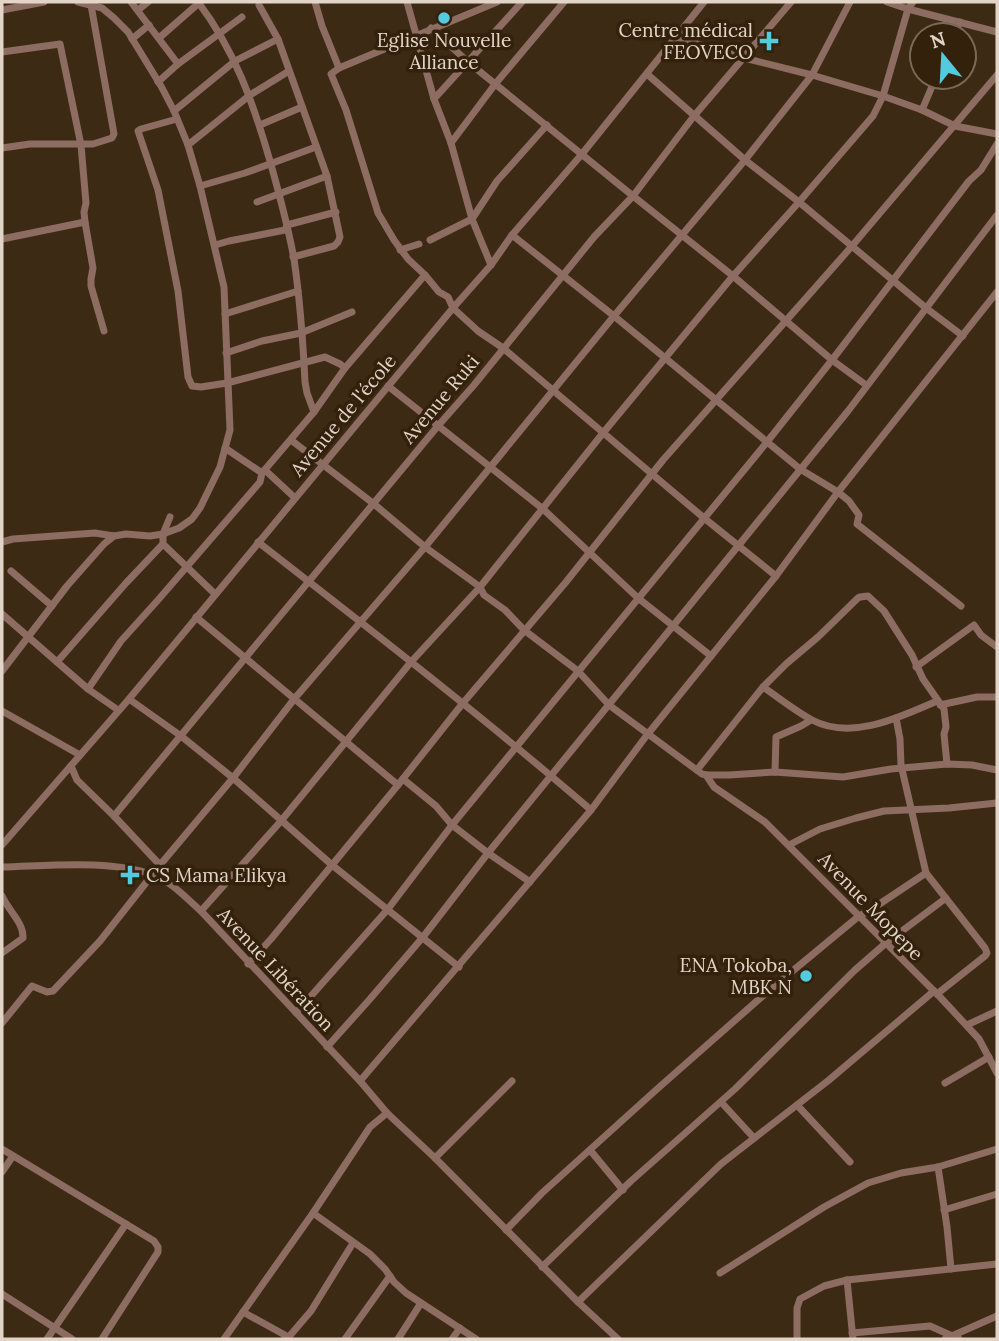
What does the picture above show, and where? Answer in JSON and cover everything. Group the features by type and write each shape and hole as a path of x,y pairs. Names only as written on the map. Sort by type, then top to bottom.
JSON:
{"street":[{"path":"5,7 44,2"},
{"path":"2,542 95,533 150,536 179,528 192,519 200,508 215,477 230,430 224,287 188,145 158,82 128,32 102,9 78,2"},
{"path":"131,2 178,64"},
{"path":"138,10 148,2"},
{"path":"159,38 199,2 221,34 250,95 287,225 298,291 307,393 314,412"},
{"path":"315,2 339,68"},
{"path":"407,2 472,219 491,265"},
{"path":"497,2 431,28 339,68 331,74 346,110 379,213 408,260 439,292 448,297 453,307 478,331 503,348 775,576"},
{"path":"435,100 522,2"},
{"path":"451,143 496,83 564,2"},
{"name":"Avenue de l'école","path":"2,845 129,699 453,307 491,265 512,235 582,154 704,2"},
{"name":"Avenue Ruki","path":"114,816 791,2"},
{"path":"2,1023 32,986 47,992 53,991 100,941 295,698 425,547 745,160 812,75 850,2"},
{"path":"887,2 956,21"},
{"path":"201,911 281,821 411,662 480,587 733,276 873,116 883,96 908,9 913,2"},
{"path":"2,148 30,144 93,144 114,134 91,5"},
{"path":"259,5 278,39 327,176 340,237 334,246 293,257"},
{"path":"158,82 242,17"},
{"path":"132,39 149,25"},
{"path":"978,27 997,32"},
{"path":"431,28 468,62 866,385"},
{"path":"676,37 883,96 955,125 997,134"},
{"path":"278,39 235,61 175,115 141,129 138,134 158,190 178,291 189,382 192,386 227,383 325,357 345,368"},
{"path":"2,52 60,44 81,145 86,202 84,212 93,268 91,286 104,331"},
{"path":"188,145 250,95 289,71"},
{"path":"647,74 745,160 963,337"},
{"path":"248,964 652,474 852,246 997,75"},
{"path":"922,110 930,91"},
{"path":"260,125 302,107"},
{"path":"429,240 472,219 497,181 547,125"},
{"path":"296,1013 388,909 452,825 767,442 969,181 981,170 997,144"},
{"path":"200,186 316,147"},
{"path":"257,202 327,176"},
{"path":"215,245 285,230 287,225 336,212"},
{"path":"327,1046 423,937 488,853 848,411 997,215"},
{"path":"2,239 85,222"},
{"path":"512,235 800,470 849,501 859,514 857,524 961,606"},
{"path":"401,250 419,244"},
{"path":"88,689 121,642 260,482 263,472 314,412 345,368 425,275"},
{"path":"225,314 298,291"},
{"path":"360,1081 590,810 997,292"},
{"path":"226,353 262,341 301,333 352,312"},
{"path":"388,386 543,509 638,598 711,656"},
{"name":"Avenue Mopepe","path":"291,440 425,547 480,587 484,595 505,610 524,630 578,671 609,705 706,775 714,787 757,815 967,1025 979,1039 997,1073"},
{"path":"225,448 263,472 295,498"},
{"path":"57,662 163,544 163,534 170,517"},
{"path":"3,667 94,554 114,536"},
{"path":"258,542 463,703 590,810"},
{"path":"163,544 215,594"},
{"path":"11,571 52,606"},
{"path":"697,770 763,687 860,597 868,596 884,611 944,709 947,764"},
{"path":"2,614 88,689 118,710"},
{"path":"196,617 347,741 436,806 452,825 530,882"},
{"path":"916,667 974,625 981,635 997,647"},
{"path":"763,687 811,720 849,729 897,718 939,703 997,697"},
{"path":"129,699 233,778 332,865 459,967"},
{"path":"2,710 80,755"},
{"path":"578,1302 721,1164 987,953 926,873 901,765 897,718"},
{"path":"775,772 776,737 811,720"},
{"path":"706,775 775,772 843,777 947,764 997,770"},
{"path":"71,766 77,780 160,865"},
{"path":"63,777 77,780"},
{"path":"789,845 820,830 884,811 997,803"},
{"name":"Avenue Libération","path":"2,867 83,865 126,869 153,874 176,889 201,911 387,1113 618,1339"},
{"path":"506,1230 542,1192 766,993 859,916 926,873"},
{"path":"2,896 24,934 20,941 2,953"},
{"path":"542,1267 721,1102 855,970 946,898"},
{"path":"967,1025 997,1010"},
{"path":"945,1083 989,1057"},
{"path":"435,1158 512,1081"},
{"path":"721,1102 754,1139"},
{"path":"797,1105 850,1162"},
{"path":"224,1339 370,1127 387,1113"},
{"path":"2,1149 154,1241 158,1247 158,1252 102,1339"},
{"path":"720,1273 858,1188 901,1173 938,1167 997,1149"},
{"path":"590,1150 623,1190"},
{"path":"2,1172 13,1156"},
{"path":"938,1167 951,1269"},
{"path":"944,1210 997,1195"},
{"path":"313,1213 370,1255 406,1293 476,1339"},
{"path":"47,1339 126,1224"},
{"path":"243,1312 283,1334 287,1339 311,1311 353,1242"},
{"path":"797,1339 797,1308 800,1299 824,1286 847,1280 997,1264"},
{"path":"345,1339 390,1276"},
{"path":"847,1280 852,1336 930,1326 956,1337"},
{"path":"2,1294 72,1339"},
{"path":"398,1339 421,1303"},
{"path":"945,1339 956,1337 997,1316"},
{"path":"452,1339 460,1328"}],"place":[{"name":"Eglise Nouvelle Alliance","path":"444,18"},
{"name":"Centre médical FEOVECO","path":"769,41"},
{"name":"CS Mama Elikya","path":"130,875"},
{"name":"ENA Tokoba, MBK N","path":"806,976"}]}
